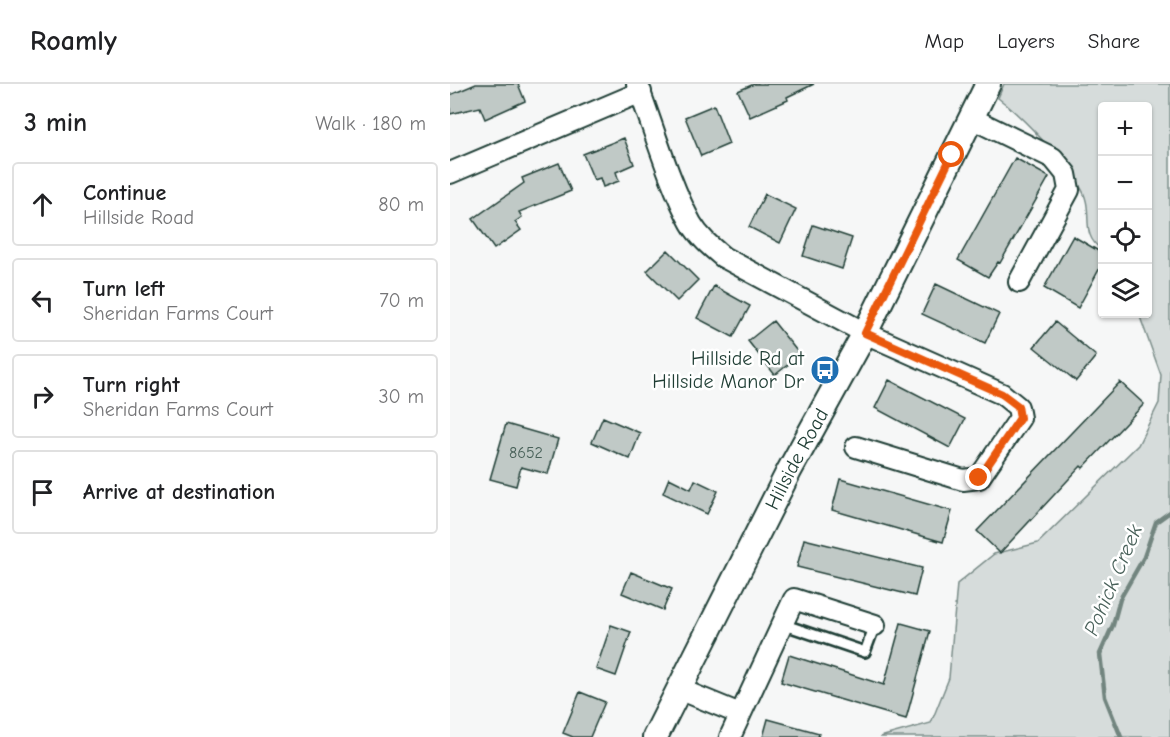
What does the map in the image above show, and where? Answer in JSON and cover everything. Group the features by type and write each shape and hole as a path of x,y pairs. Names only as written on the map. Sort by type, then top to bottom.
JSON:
{"street":[{"name":"Hillside Road","path":"655,737 789,471 865,333 988,84"},
{"path":"450,173 639,88 691,223 707,243 723,257 865,333 1002,394 1018,406 1020,418 979,478 963,480 856,447"},
{"path":"971,118 1053,158 1066,174 1069,190 1019,282"},
{"path":"730,737 794,599 875,625"},
{"path":"679,689 740,714"}],"lane":[{"path":"782,624 865,652 875,625"}],"shaded area":[{"path":"1004,84 1170,84 1170,737 880,737 931,723 949,678 957,584 994,554 1038,543 1138,445 1159,403 1161,375 1140,318 1152,318 1152,102 1098,102 1098,246 1090,236 1087,204 1079,185 1041,138 998,98"}],"building":[{"path":"476,84 518,84 525,101 485,119 480,107 450,114 450,95"},
{"path":"754,84 814,84 787,97 788,100 750,117 738,91"},
{"path":"714,105 729,144 701,156 685,117"},
{"path":"624,138 634,164 616,172 619,181 603,187 600,178 594,180 583,154"},
{"path":"1015,158 1049,177 1000,263 998,262 988,277 958,260"},
{"path":"559,163 571,191 519,212 522,217 515,222 521,230 494,249 473,219 524,183 522,178"},
{"path":"765,194 796,209 780,243 749,227"},
{"path":"813,225 852,238 842,269 803,256"},
{"path":"1073,236 1098,251 1098,271 1078,308 1044,288"},
{"path":"668,250 698,280 677,301 647,271"},
{"path":"936,284 999,314 985,343 922,314"},
{"path":"714,286 750,306 733,337 697,318"},
{"path":"773,321 800,355 775,375 748,341"},
{"path":"1055,322 1096,356 1076,381 1034,347"},
{"path":"889,380 965,419 950,448 875,408"},
{"path":"1120,382 1144,404 1083,468 1081,466 1000,553 977,531"},
{"path":"603,417 640,433 630,459 592,442"},
{"path":"506,424 558,439 548,474 521,467 516,486 490,479"},
{"path":"669,478 691,489 695,480 718,491 707,514 663,493"},
{"path":"840,479 952,511 943,542 832,510"},
{"path":"804,539 922,568 915,596 797,567"},
{"path":"631,572 672,589 663,610 622,593"},
{"path":"901,623 930,631 906,719 781,682 789,655 884,685"},
{"path":"611,625 631,632 616,676 596,669"},
{"path":"580,692 605,702 590,737 573,737 563,733"},
{"path":"768,719 819,733 818,737 763,737"}],"waterway":[{"name":"Pohick Creek","path":"1121,737 1105,697 1100,654 1113,625 1120,599 1144,557 1156,522 1170,512"}],"place":[{"name":"Hillside Rd at Hillside Manor Dr","path":"825,370"}],"route":[{"path":"952,155 865,333 1002,394 1018,406 1020,418 979,478"}]}
